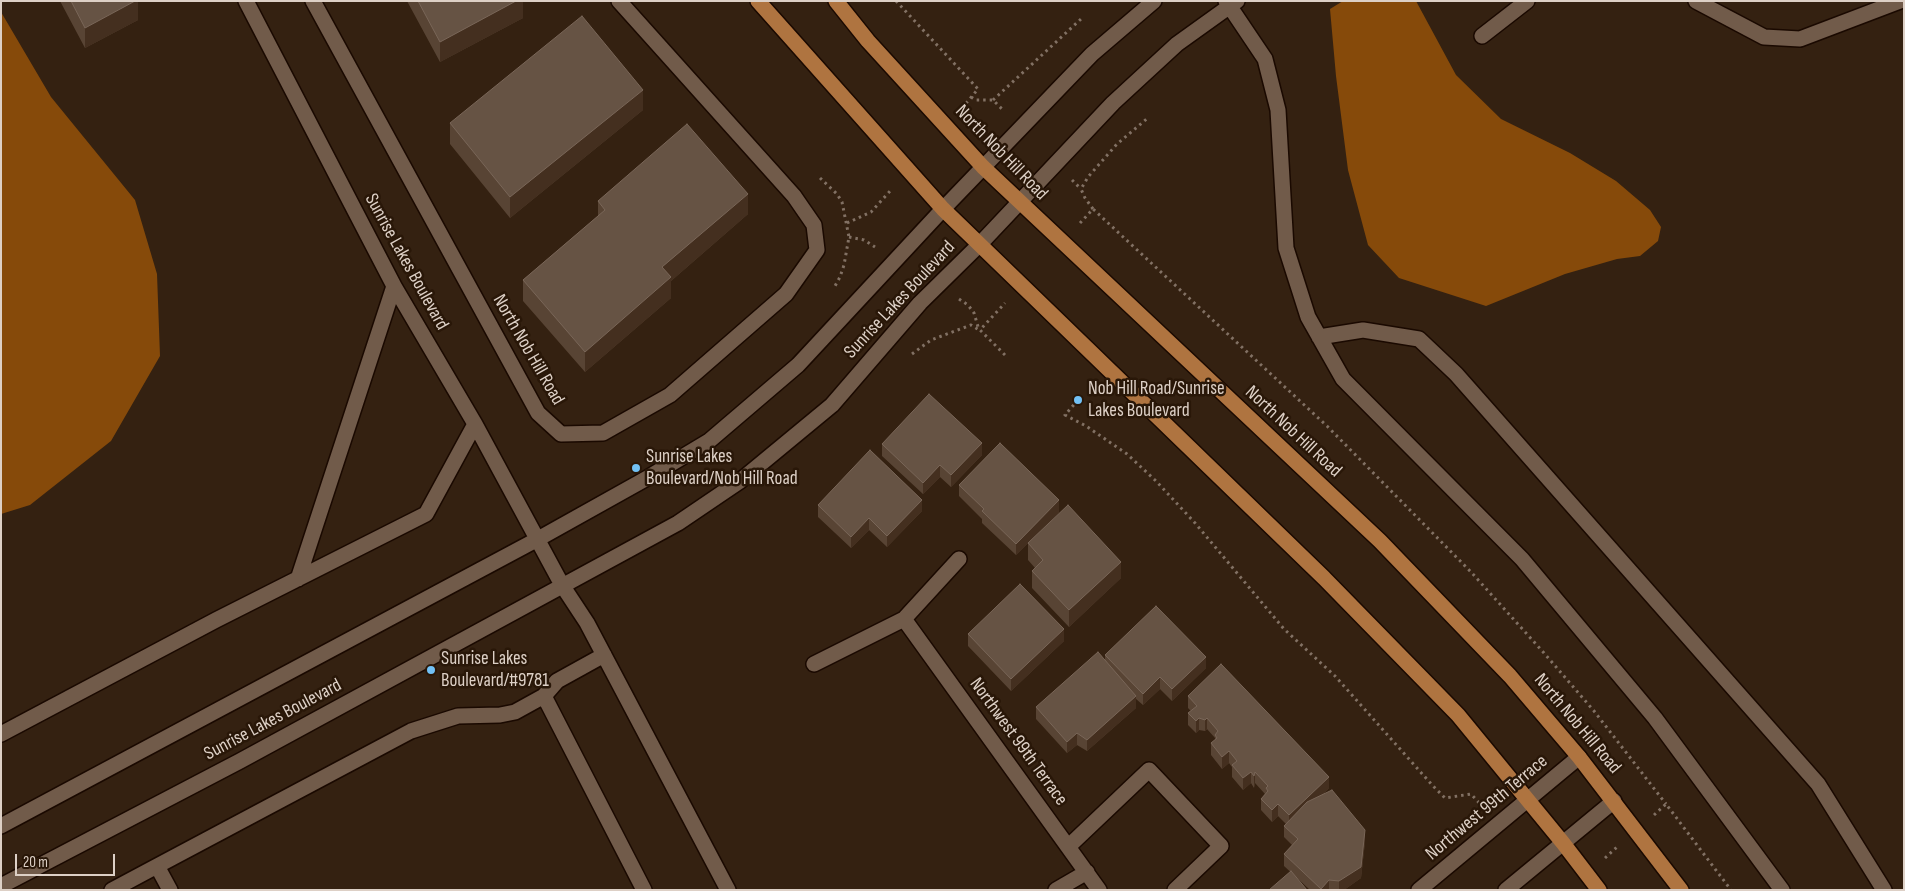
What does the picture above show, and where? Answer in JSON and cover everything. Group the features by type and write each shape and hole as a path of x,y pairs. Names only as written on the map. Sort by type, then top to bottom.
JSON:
{"main road":[{"path":"758,1 943,209 1337,591 1458,715 1599,890"},
{"name":"North Nob Hill Road","path":"836,1 868,42 983,167 1380,541 1510,676 1579,757 1681,890"}],"street":[{"name":"Sunrise Lakes Boulevard","path":"246,1 394,286 475,424 562,585"},
{"name":"North Nob Hill Road","path":"313,1 538,413 561,434 603,433 670,395 786,294 817,250 814,225 794,196 620,1"},
{"name":"Sunrise Lakes Boulevard","path":"1,826 538,539 650,477 709,441 798,365 943,209 1092,54 1154,1"},
{"path":"1482,36 1527,1"},
{"path":"1696,1 1764,37 1800,38 1900,1"},
{"name":"Sunrise Lakes Boulevard","path":"1,886 240,761 678,523 740,481 832,405 920,303 980,244 1120,96 1176,44 1231,3"},
{"path":"1231,3 1265,59 1278,110 1286,248 1308,317 1343,379 1522,559 1649,710 1782,890"},
{"path":"298,579 394,286"},
{"path":"1319,337 1363,330 1419,339 1456,374 1818,784 1884,890"},
{"path":"1,734 426,514 475,424"},
{"path":"814,664 904,619 959,559"},
{"path":"562,585 587,623 728,890"},
{"name":"Northwest 99th Terrace","path":"904,619 1099,890"},
{"path":"112,890 411,731 458,716 500,715 515,712 544,696 557,681 604,655"},
{"path":"544,696 644,890"},
{"name":"Northwest 99th Terrace","path":"1420,890 1579,757"},
{"path":"1069,846 1149,770 1221,846 1175,890"},
{"path":"1506,890 1614,801"},
{"path":"157,866 170,890"},
{"path":"1056,890 1087,872"}],"path":[{"path":"896,1 978,89"},
{"path":"993,100 1081,19"},
{"path":"1093,209 1081,188 1088,177 1117,144 1149,116"},
{"path":"908,359 915,351 931,340 971,325 980,330"},
{"path":"1078,400 1065,415 1086,426 1120,450 1156,481 1196,523 1284,629 1334,676 1433,786 1445,798 1471,794 1500,823"}],"shaded area":[{"path":"1343,1 1416,1 1456,75 1501,119 1570,153 1616,181 1650,210 1661,227 1658,241 1640,256 1617,259 1565,274 1486,306 1399,278 1368,245 1348,170 1330,9"},
{"path":"1,12 51,97 135,200 157,274 160,356 111,441 30,505 1,514"}],"building":[{"path":"71,1 135,1 85,28"},
{"path":"418,1 516,1 440,42"},
{"path":"582,16 643,90 510,197 450,123"},
{"path":"687,124 748,194 662,267 671,277 585,352 523,280 605,210 598,201"},
{"path":"929,394 982,443 951,475 940,465 923,483 882,444"},
{"path":"1000,443 1059,500 1016,544 982,511 984,509 959,485"},
{"path":"870,450 922,500 887,536 869,518 851,537 818,505"},
{"path":"1068,505 1121,562 1069,610 1032,571 1043,560 1028,543"},
{"path":"1020,584 1064,629 1011,679 968,634"},
{"path":"1156,606 1206,657 1172,689 1160,677 1143,694 1105,655"},
{"path":"1098,652 1136,696 1087,740 1077,733 1067,742 1036,707"},
{"path":"1221,664 1329,777 1289,815 1278,804 1272,810 1261,799 1268,791 1266,788 1268,786 1255,772 1254,776 1251,772 1243,778 1232,765 1237,761 1229,751 1222,757 1211,743 1217,738 1215,735 1218,731 1207,718 1205,720 1199,718 1196,721 1188,713 1197,706 1188,696"},
{"path":"1332,790 1365,830 1361,867 1339,881 1329,880 1321,889 1284,854 1298,839 1284,826 1307,802"},
{"path":"1291,871 1307,890 1269,890"}],"place":[{"name":"Nob Hill Road/Sunrise Lakes Boulevard","path":"1078,400"},
{"name":"Sunrise Lakes Boulevard/Nob Hill Road","path":"636,468"},
{"name":"Sunrise Lakes Boulevard/#9781","path":"431,670"}]}
